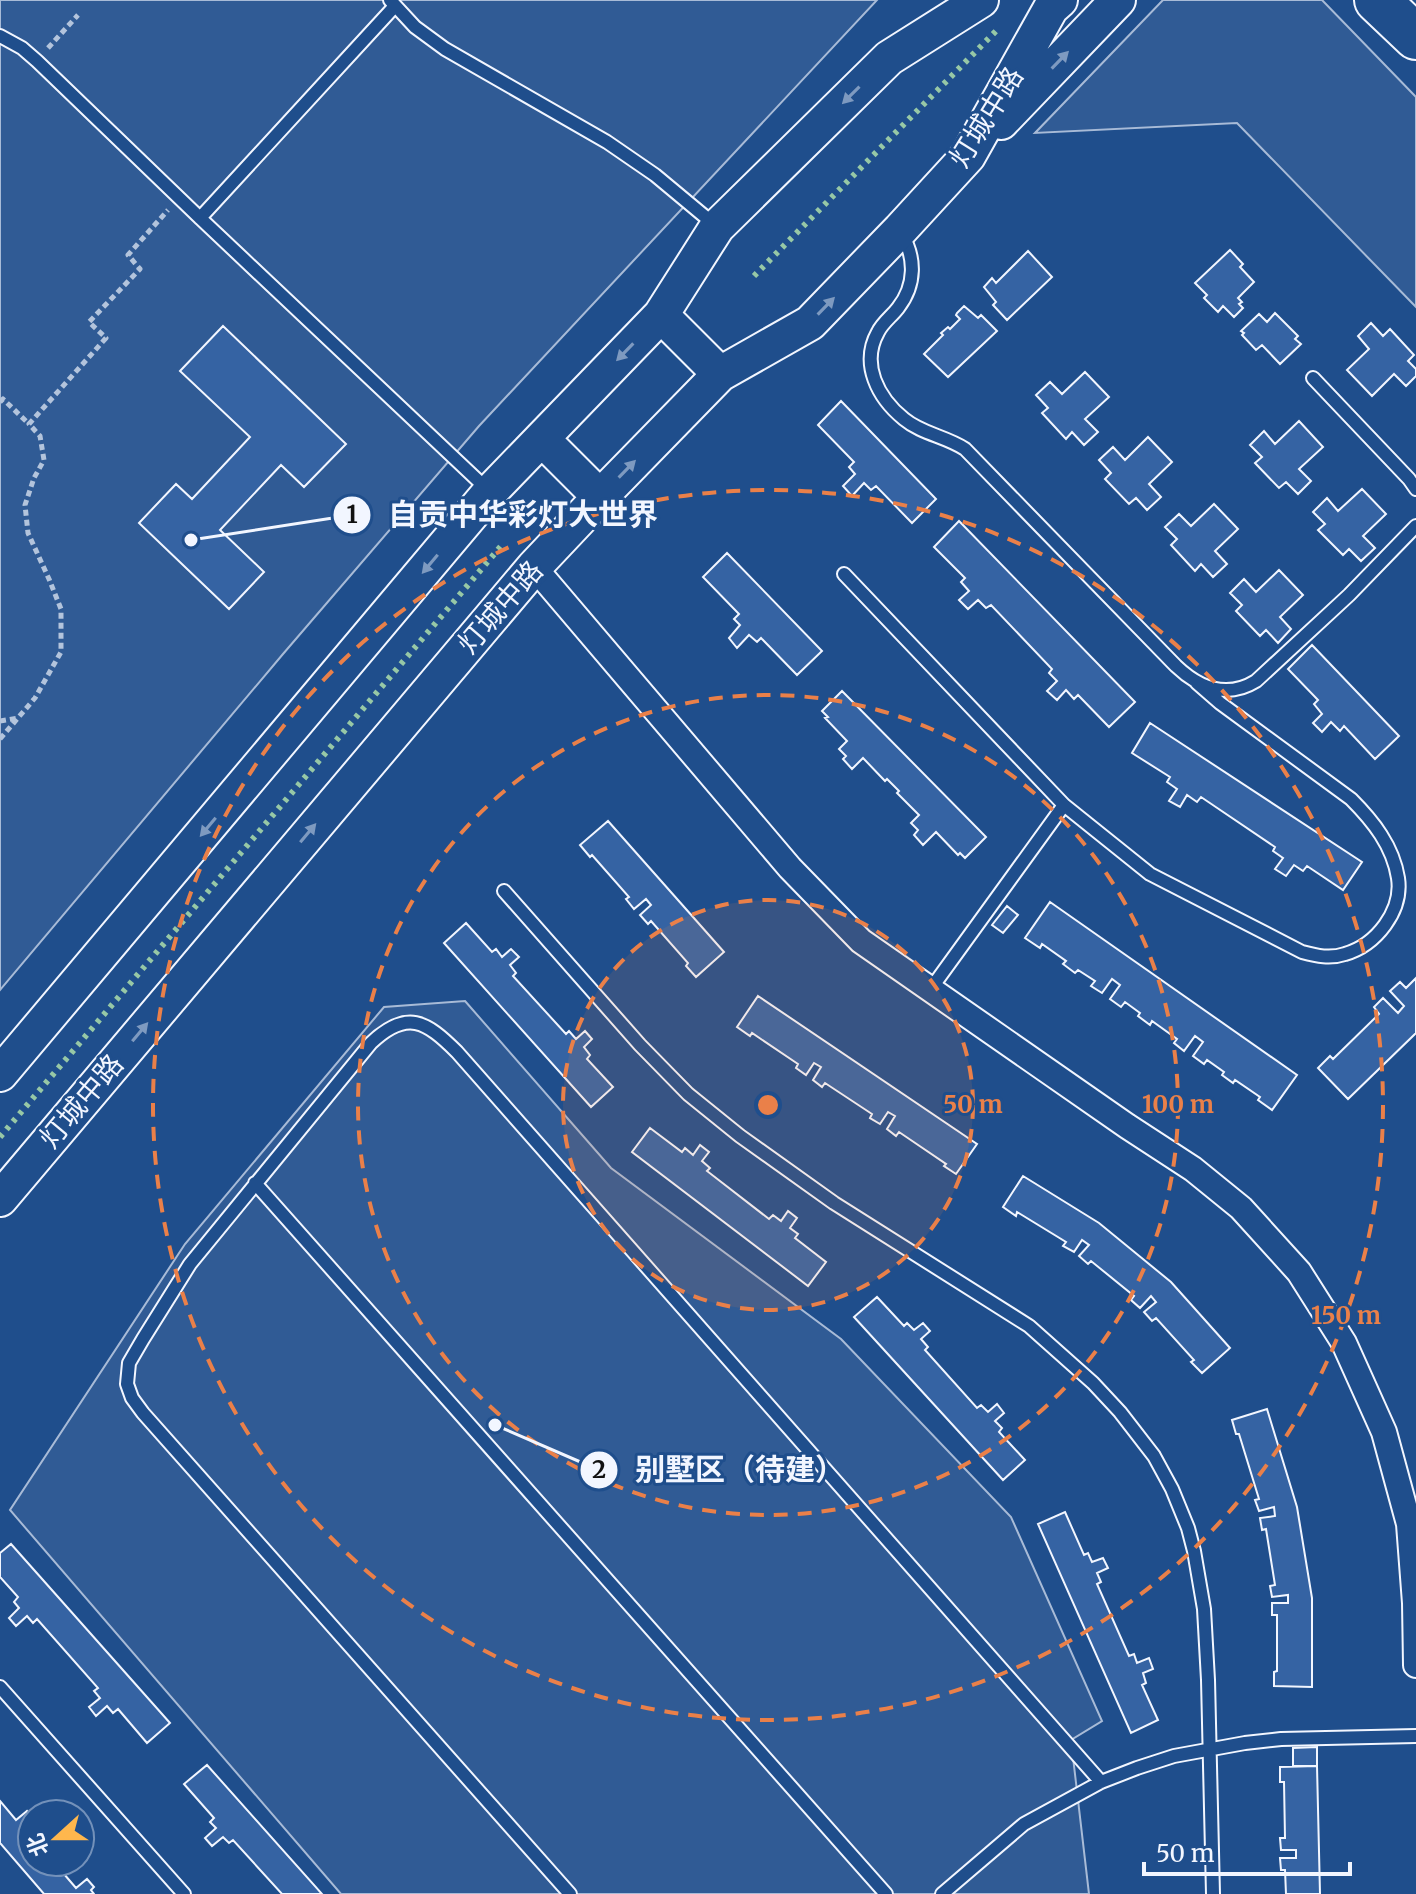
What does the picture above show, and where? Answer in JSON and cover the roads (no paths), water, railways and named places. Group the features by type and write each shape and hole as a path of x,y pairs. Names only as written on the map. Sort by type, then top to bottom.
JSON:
{"highway":[{"path":"1377,0 1416,37"}],"main road":[{"path":"0,1074 490,492 661,315 717,227 889,58 942,0"},
{"path":"889,58 981,0"},
{"path":"968,156 1118,0"},
{"name":"灯城中路","path":"0,1199 534,567 720,374 810,323 968,156 1055,4"},
{"path":"661,315 720,374"},
{"path":"542,439 600,497"}],"street":[{"path":"534,567 790,868 861,941 1193,1169 1241,1208 1299,1272 1344,1343 1384,1432 1409,1524 1416,1665"}],"lane":[{"path":"200,218 393,3 415,27 445,49 607,142 655,175 717,227"},
{"path":"0,36 37,61 490,492"},
{"path":"844,574 1064,805 1150,874 1302,952 1319,957 1343,955 1358,949 1379,932 1394,907 1399,882 1383,837 1370,818 1351,799 1220,703 1176,666 965,449 943,437 917,429 902,418 880,392 872,372 873,343 878,331 906,296 913,270 911,253 900,230"},
{"path":"1313,378 1416,489"},
{"path":"1197,683 1229,690 1256,681 1349,595 1416,526"},
{"path":"930,990 1064,805"},
{"path":"504,891 640,1045 688,1094 740,1136 834,1203 1029,1326 1067,1358 1120,1412 1154,1456 1181,1509 1194,1551 1204,1609 1213,1894"},
{"path":"570,1894 154,1425 132,1398 127,1384 129,1363 190,1264 371,1043 396,1023 417,1023 438,1032 479,1076 1101,1782"},
{"path":"255,1183 886,1894"},
{"path":"0,1687 184,1894"},
{"path":"942,1894 1024,1824 1101,1782 1174,1756 1281,1739 1416,1736"}],"place":[{"name":"自贡中华彩灯大世界","path":"191,540"},
{"name":"别墅区（待建）","path":"495,1425"}]}
